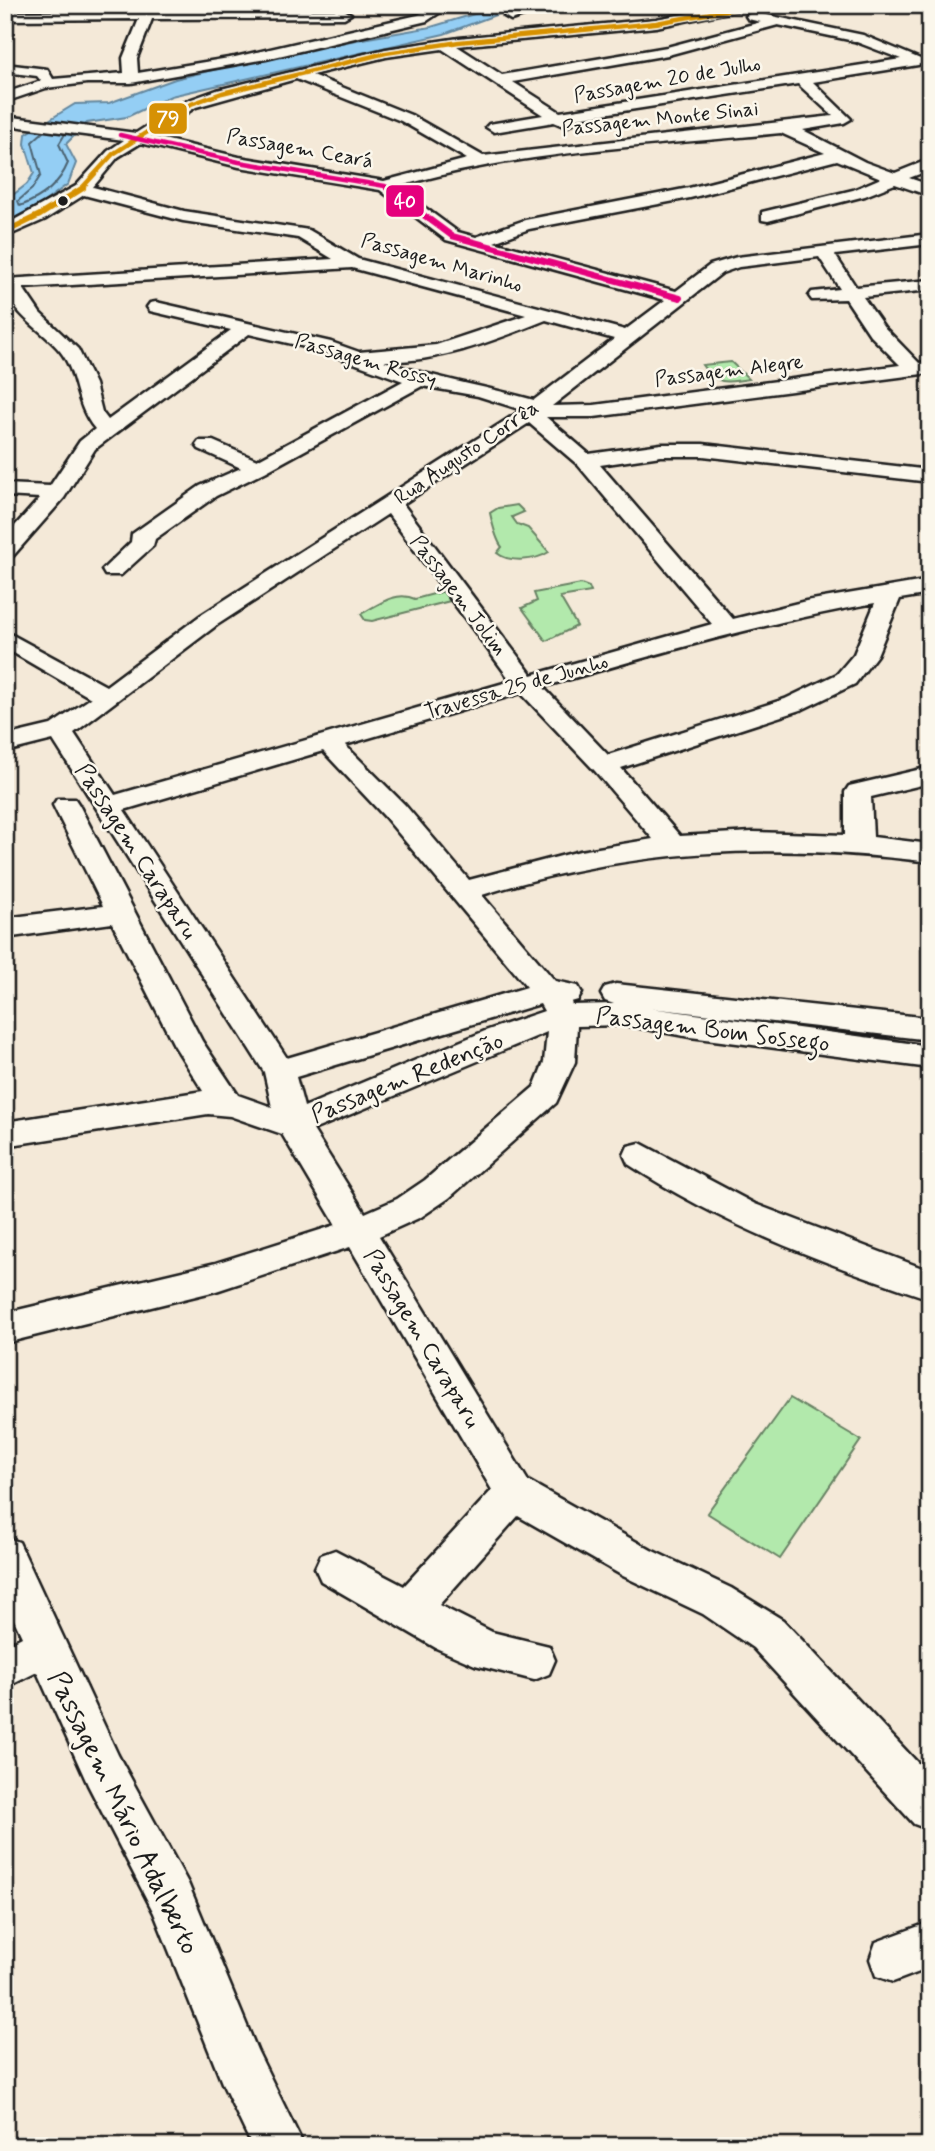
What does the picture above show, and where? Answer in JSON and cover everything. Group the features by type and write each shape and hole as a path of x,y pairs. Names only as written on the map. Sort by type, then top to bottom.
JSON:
{"street":[{"path":"5,98 48,81 155,76 246,45 361,32 422,18 445,5"},
{"path":"511,16 551,5"},
{"path":"692,5 720,13"},
{"path":"409,6 422,18"},
{"path":"5,232 40,215 82,189 113,154 191,104 296,74 386,53 444,44 686,19 746,7 774,22 858,38 924,64"},
{"path":"5,16 222,11 245,17 342,9 361,32"},
{"path":"652,9 686,19"},
{"path":"131,79 130,58 149,11"},
{"path":"245,17 246,45"},
{"path":"499,80 668,51 774,22"},
{"name":"Passagem 20 de Julho","path":"444,44 561,118 799,78 924,64"},
{"path":"5,68 42,72 48,81"},
{"path":"296,74 405,118 479,160"},
{"path":"782,128 844,119 818,92 799,78"},
{"path":"494,127 561,118 590,146"},
{"name":"Passagem Ceará","path":"5,120 140,138 239,162 385,186 404,198 443,232 474,244 680,298"},
{"name":"Passagem Monte Sinai","path":"385,186 479,160 590,146 782,128 801,134 837,155 930,191"},
{"path":"474,244 525,225 690,193 837,155"},
{"path":"768,216 859,193 930,164"},
{"name":"Passagem Marinho","path":"82,189 183,216 303,234 352,263 502,300 543,315 630,337"},
{"name":"Rua Augusto Corrêa","path":"17,741 60,732 209,620 532,410 726,265 930,239"},
{"path":"824,251 877,331 923,368"},
{"path":"8,284 352,263"},
{"path":"8,284 33,317 69,348 85,384 92,413 107,431"},
{"path":"818,296 930,285"},
{"name":"Passagem Rossy","path":"156,307 352,354 419,380 481,391 532,410 585,461 728,628"},
{"path":"352,354 384,356 453,348 543,315"},
{"path":"5,551 55,493 87,445 246,328"},
{"name":"Passagem Alegre","path":"532,410 578,413 923,368"},
{"path":"113,570 145,541 140,539 208,491 258,468 419,380"},
{"path":"206,444 258,468"},
{"path":"585,461 661,450 703,450 930,476"},
{"path":"5,490 55,493"},
{"name":"Passagem Jolim","path":"390,502 526,684 604,765 671,843"},
{"name":"Travessa 25 de Junho","path":"107,806 326,740 728,628 806,608 930,587"},
{"path":"604,765 794,704 846,680 865,655 890,594"},
{"path":"5,638 106,696"},
{"name":"Passagem Caraparu","path":"60,732 279,1071 293,1125 481,1433 514,1493"},
{"path":"326,740 395,811 465,891 556,1004"},
{"path":"859,843 858,792 930,775"},
{"name":"Passagem Caraparu","path":"66,805 189,1045 226,1102"},
{"path":"465,891 515,874 586,856 671,843 778,839 859,843 930,853"},
{"path":"5,928 120,913"},
{"name":"Passagem Bom Sossego","path":"556,1004 696,1002 930,1029"},
{"name":"Passagem Redenção","path":"279,1071 556,1004"},
{"name":"Passagem Redenção","path":"5,1134 226,1102 274,1121 293,1125 496,1039 556,1004"},
{"name":"Passagem Bom Sossego","path":"556,1004 930,1057"},
{"name":"Passagem Bom Sossego","path":"5,1328 216,1277 358,1231 409,1208 437,1189 545,1095 555,1082 560,1068 556,1004"},
{"path":"640,1155 658,1168 760,1220 930,1284"},
{"path":"411,1608 514,1493 637,1563 717,1601 768,1634 930,1808"},
{"name":"Passagem Mário Adalberto","path":"5,1555 103,1770 172,1899 239,2066 279,2146"},
{"path":"335,1568 411,1608 451,1633 490,1651 534,1660"},
{"path":"5,1668 45,1646"}],"green space":[{"path":"731,362 749,379 722,381 707,372 702,365"},
{"path":"517,505 524,512 512,517 517,524 528,528 549,552 522,560 497,553 502,547 490,513 498,508"},
{"path":"581,584 589,587 591,592 560,597 577,626 546,641 522,608 537,601 534,593"},
{"path":"445,591 450,601 372,621 365,620 361,614 394,597 415,599"},
{"path":"790,1398 861,1440 780,1559 707,1513"}],"water":[{"path":"504,5 531,5 444,34 171,96 127,117 87,123 66,144 76,163 68,184 40,205 5,223 5,201 27,184 34,173 25,144 26,134 75,104 109,103 175,79 288,52 431,27"}],"transit line":[{"name":"79","path":"5,232 40,215 82,189 113,154 191,104 222,93 386,53 459,42 656,23 756,5"},
{"name":"40","path":"120,135 239,162 385,186 452,236 680,298"}]}
